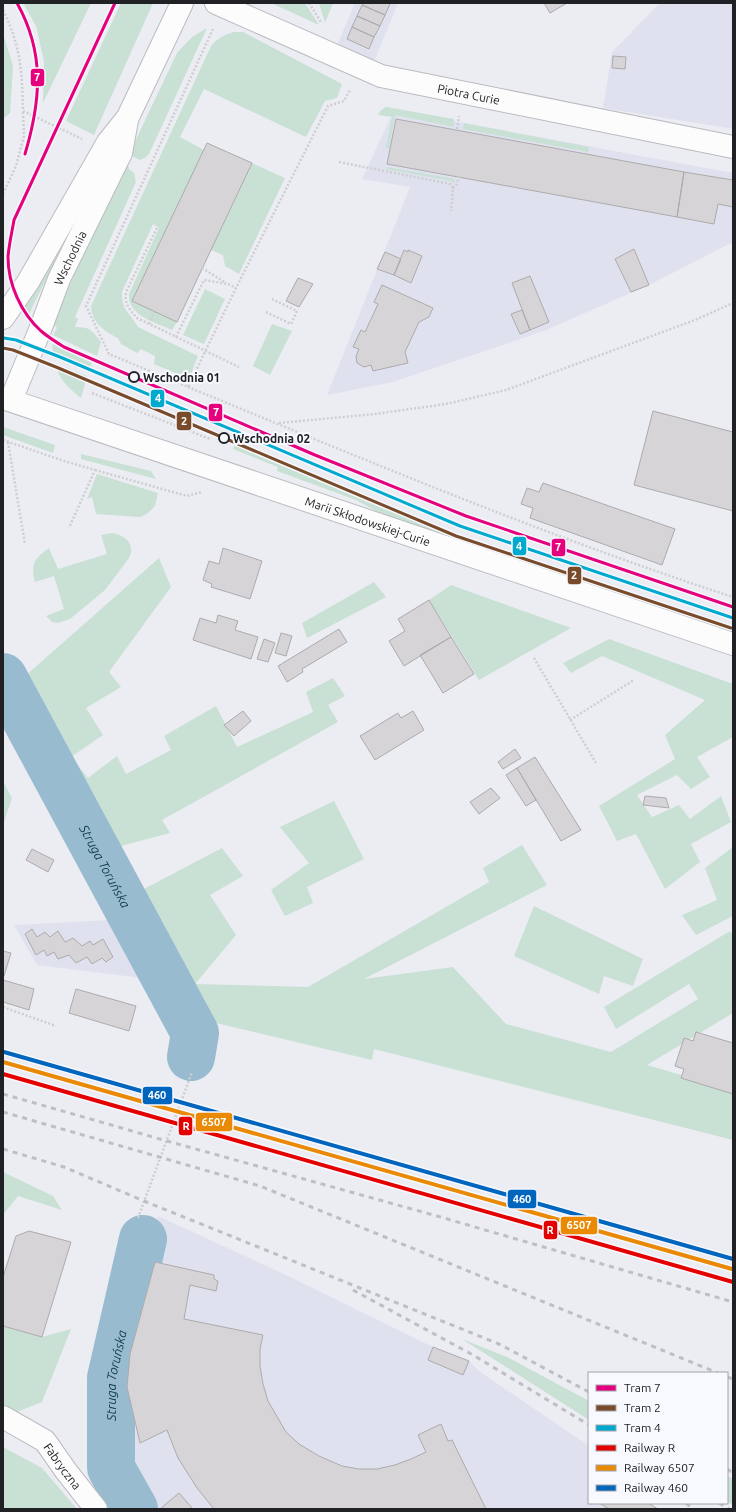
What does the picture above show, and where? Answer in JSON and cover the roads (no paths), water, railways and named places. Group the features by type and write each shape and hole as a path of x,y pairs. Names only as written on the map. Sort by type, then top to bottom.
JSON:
{"street":[{"name":"Wschodnia","path":"3,318 28,282 108,142 128,117 182,3"},
{"name":"Piotra Curie","path":"220,4 381,76 733,147"},
{"name":"Wschodnia","path":"7,399 40,330 59,279 121,153 128,117"},
{"name":"Marii Skłodowskiej-Curie","path":"7,399 733,644"},
{"name":"Fabryczna","path":"3,1417 45,1441 96,1509"}],"waterway":[{"name":"Struga Toruńska","path":"3,677 195,1033 191,1057"},
{"name":"Struga Toruńska","path":"134,1509 111,1468 111,1378 143,1239"}],"railway":[{"path":"3,1094 437,1216 733,1302"},
{"path":"3,1112 260,1186 716,1372"},
{"path":"3,1149 64,1167 144,1201 499,1344 588,1391"},
{"path":"353,1290 473,1355 588,1424"},
{"path":"728,1377 733,1379"},
{"path":"728,1470 733,1473"},
{"path":"687,1504 693,1509"},
{"path":"721,1504 729,1509"}],"tram line":[{"name":"7","path":"17,3 26,22 32,40 38,77 34,115 25,154"},
{"name":"7","path":"115,3 14,220 8,257 10,277 13,288 27,316 41,331 64,347 315,455 466,516 733,607"},
{"name":"4","path":"4,338 16,340 60,357 460,526 733,618"},
{"name":"2","path":"3,348 13,350 56,367 456,536 731,628"}],"rail line":[{"name":"460","path":"4,1052 733,1259"},
{"name":"6507","path":"3,1062 732,1269"},
{"name":"R","path":"3,1074 733,1282"}],"place":[{"name":"Wschodnia 01","path":"134,377"},
{"name":"Wschodnia 02","path":"224,438"}]}
